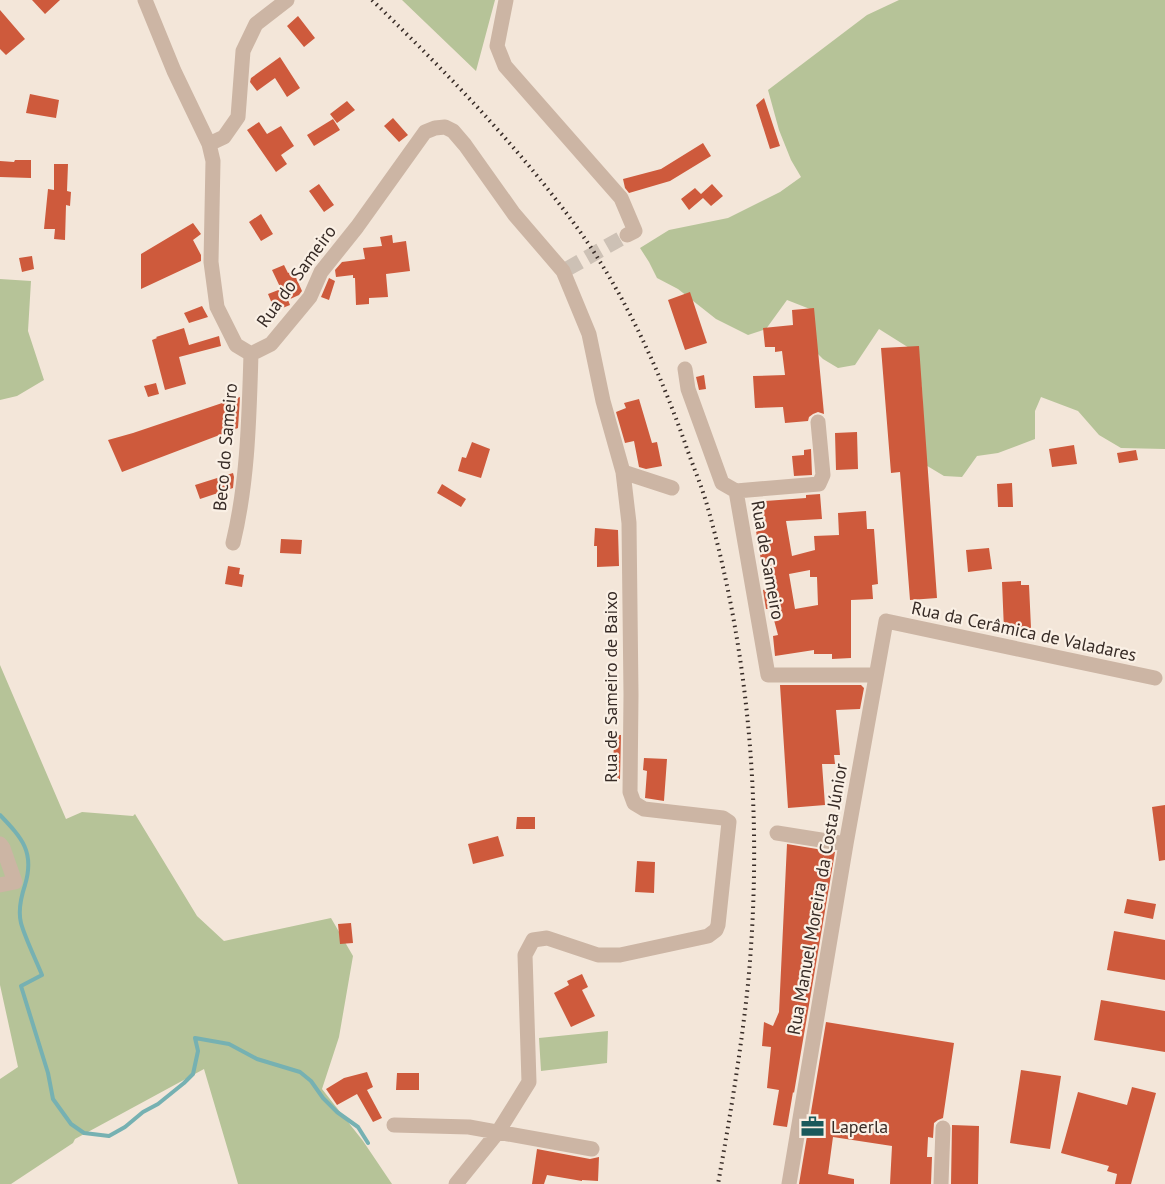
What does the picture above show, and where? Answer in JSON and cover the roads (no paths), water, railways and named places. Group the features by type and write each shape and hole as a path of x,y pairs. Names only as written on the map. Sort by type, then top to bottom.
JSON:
{"street":[{"name":"Rua do Sameiro","path":"145,0 174,71 209,144 213,161 211,262 217,307 236,345 251,354 271,344 310,297 321,272 357,227 425,132 435,128 446,127 453,131 514,214 565,270"},
{"path":"209,144 224,137 238,117 243,51 256,24 287,0"},
{"path":"506,0 497,46 504,66 621,198 631,233"},
{"name":"Rua de Sameiro de Baixo","path":"498,1132 529,1082 525,955 533,940 547,938 598,955 620,955 708,936 716,930 718,925 729,822 723,818 644,809 634,803 630,792 629,523 623,472 603,401 589,334 565,270"},
{"name":"Beco do Sameiro","path":"233,543 240,515 246,455 251,354"},
{"path":"685,369 688,389 722,483 736,490"},
{"name":"Rua de Sameiro","path":"818,422 823,476 819,484 736,490 768,675 876,675"},
{"path":"623,472 672,488"},
{"name":"Rua Manuel Moreira da Costa Júnior","path":"789,1184 886,621"},
{"name":"Rua da Cerâmica de Valadares","path":"886,621 1155,678"},
{"path":"777,832 846,844"},
{"path":"0,844 15,882 0,885"},
{"path":"394,1125 469,1127 592,1149"},
{"path":"941,1184 943,1128"},
{"path":"456,1184 498,1132"}],"waterway":[{"path":"0,815 15,831 27,854 28,873 20,904 20,918 42,975 21,986 48,1073 53,1099 71,1124 84,1133 109,1136 125,1127 143,1112 158,1104 193,1074 198,1051 195,1038 229,1044 257,1059 300,1072 311,1081 337,1112 358,1127 368,1143"}],"tunnel":[{"path":"567,269 627,235"}],"railway":[{"path":"372,0 428,55 508,141 558,202 597,257 627,308 653,361 707,505 722,563 743,682 750,742 754,864 748,984 735,1084 718,1184"}],"place":[{"name":"Laperla","path":"813,1126"}]}
